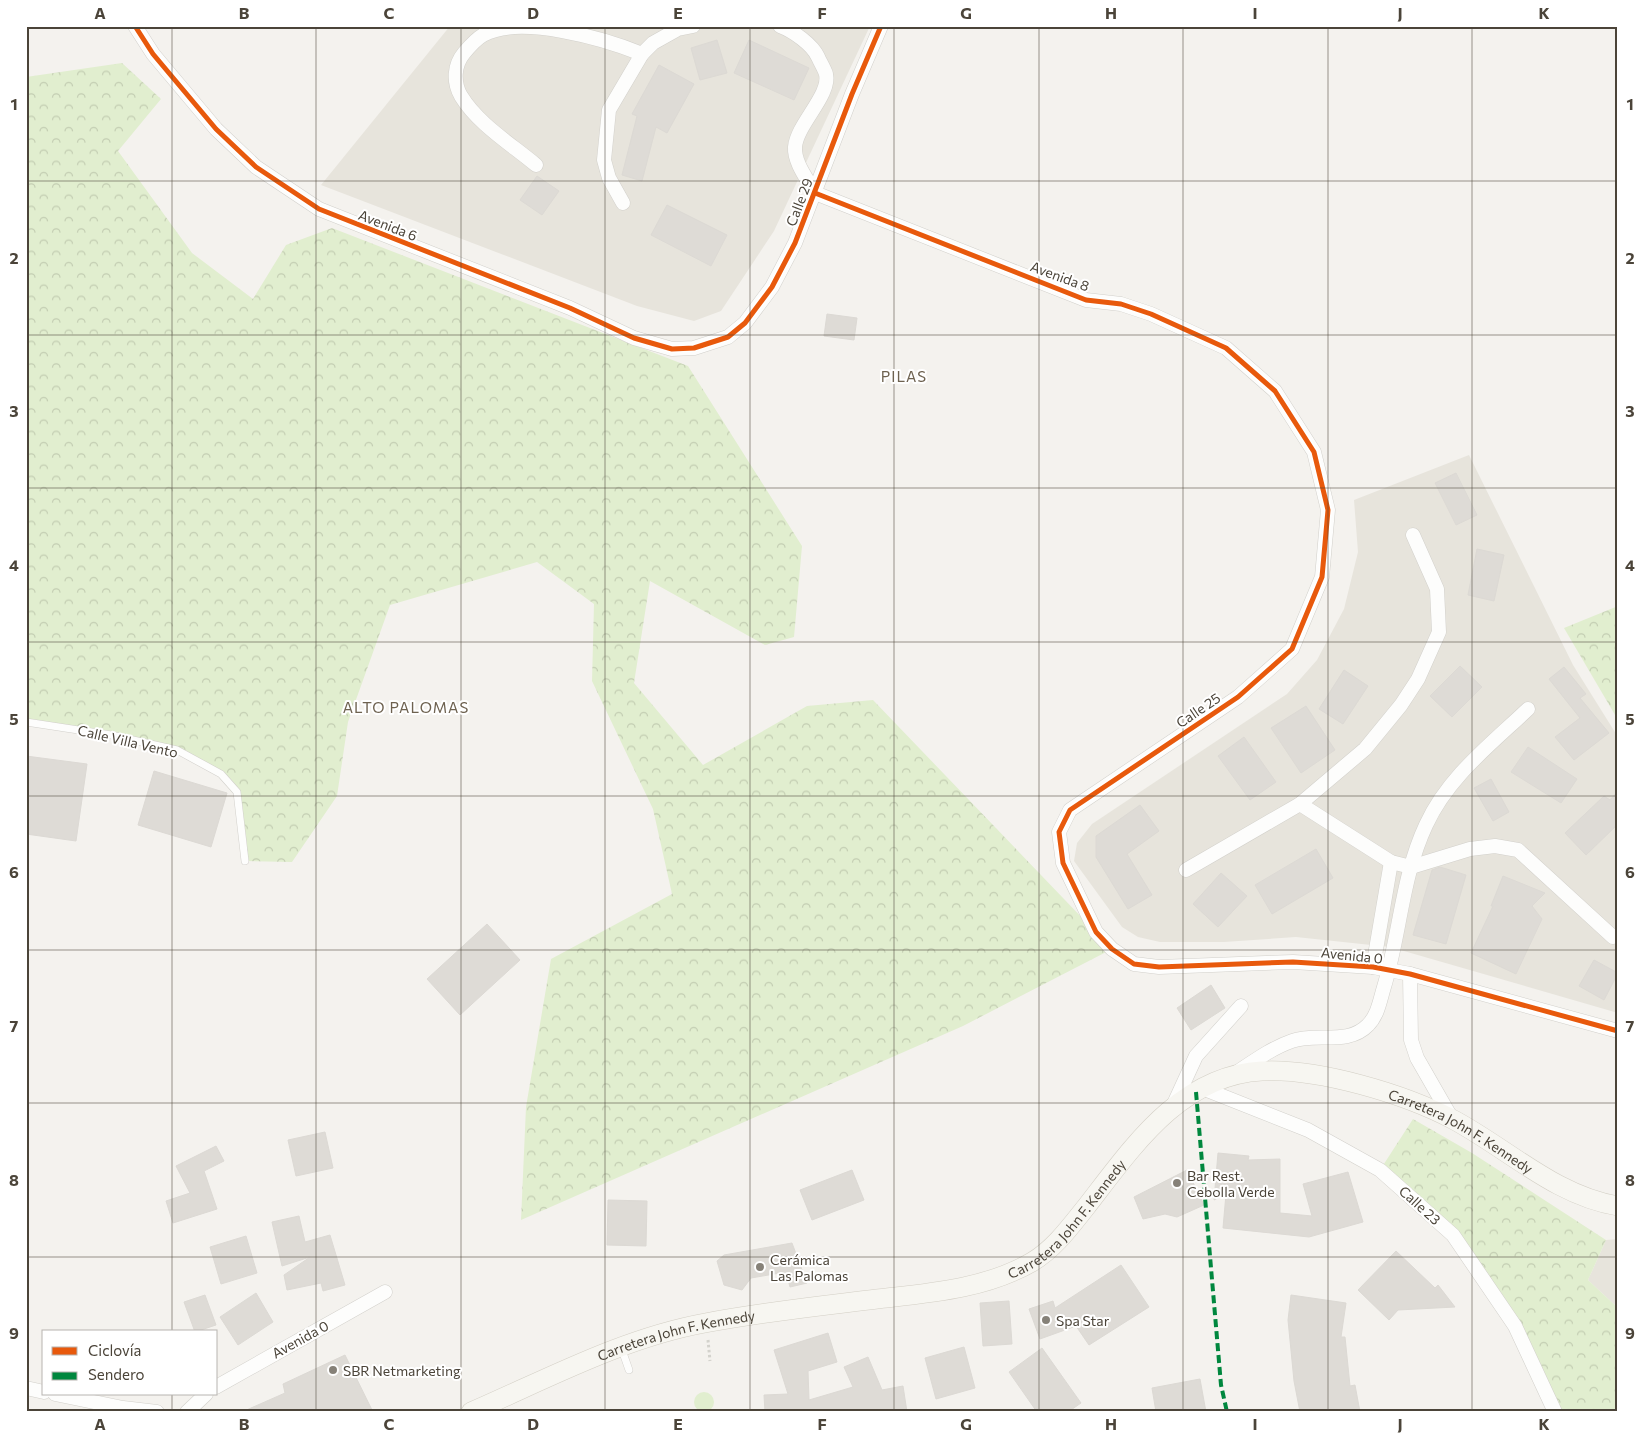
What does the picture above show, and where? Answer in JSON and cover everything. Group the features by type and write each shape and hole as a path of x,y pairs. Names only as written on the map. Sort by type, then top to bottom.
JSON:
{"main road":[{"name":"Carretera John F. Kennedy","path":"471,1412 647,1336 706,1322 942,1291 995,1280 1034,1261 1063,1236 1138,1139 1173,1106 1202,1088 1233,1074 1264,1070 1319,1076 1383,1091 1452,1119 1571,1192 1598,1203 1618,1206"}],"street":[{"name":"Avenida 6","path":"135,26 153,54 216,129 256,167 318,209 570,308 634,338 672,348 694,348"},
{"path":"623,203 609,178 604,160 609,110 642,54 653,43 678,29 693,26"},
{"path":"780,26 815,50 826,75 825,87 801,129 795,148 800,166 815,193"},
{"name":"Calle 29","path":"694,348 728,337 745,323 772,287 795,243 852,94 881,26"},
{"path":"536,165 472,112 460,94 455,79 458,60 471,45 483,35 503,28 556,29 607,40 642,54"},
{"name":"Avenida 8","path":"815,193 1086,300 1121,304 1151,314 1226,348 1275,391 1314,452"},
{"name":"Calle 25","path":"1112,949 1096,932 1063,863 1059,832 1070,810 1238,698 1292,649 1322,577 1328,510 1314,452"},
{"path":"1186,870 1300,804 1365,749 1401,705 1418,679 1439,632 1437,588 1413,535"},
{"path":"1390,970 1411,867 1425,826 1440,798 1460,773 1528,709"},
{"path":"1300,804 1391,862 1411,867 1470,849 1495,846 1518,850 1613,937"},
{"path":"1373,966 1391,862"},
{"name":"Avenida 0","path":"1112,949 1134,964 1159,967 1293,962 1373,966 1410,974 1618,1031"},
{"name":"Avenida 0","path":"1233,1074 1265,1054 1294,1040 1331,1038 1355,1034 1368,1025 1376,1013 1390,970"},
{"path":"1410,974 1411,1040 1417,1058 1452,1119"},
{"path":"1173,1106 1196,1056 1241,1006"},
{"name":"Calle 23","path":"1202,1088 1308,1130 1380,1170 1453,1235 1515,1326 1555,1412"},
{"name":"Avenida 0","path":"218,1386 385,1292"},
{"path":"26,1388 42,1392"},
{"path":"65,1396 123,1408 157,1412"},
{"path":"186,1412 204,1396"}],"lane":[{"name":"Calle Villa Vento","path":"26,722 111,735 177,750 221,774 237,792 245,861"},
{"path":"621,1347 629,1370"}],"path":[{"path":"709,1353 710,1361"}],"shaded area":[{"path":"450,26 870,26 774,231 721,311 694,321 637,306 321,185"},
{"path":"1469,455 1573,665 1618,737 1618,1013 1390,947 1296,937 1224,942 1160,942 1138,937 1122,927 1074,861 1077,843 1092,824 1287,694 1317,660 1344,609 1358,552 1354,500"},
{"path":"1618,1239 1618,1308 1588,1280 1606,1240"}],"green space":[{"path":"122,63 161,99 118,151 192,253 253,299 286,245 332,228 688,366 802,546 794,637 765,645 650,581 634,683 703,765 807,706 873,700 1112,949 963,1026 521,1220 526,1107 551,959 672,894 653,809 592,681 594,604 537,562 390,605 348,722 337,796 292,862 245,861 237,792 221,774 177,750 26,722 26,77"},
{"path":"1618,606 1618,720 1564,628"},
{"path":"1413,1119 1472,1153 1606,1240 1588,1280 1618,1308 1618,1412 1555,1412 1515,1326 1453,1235 1380,1170"},
{"path":"704,1392 711,1395 714,1402 711,1409 704,1412 697,1409 694,1402 697,1395"}],"building":[{"path":"717,40 727,73 700,80 691,48"},
{"path":"749,40 809,68 794,100 734,73"},
{"path":"659,65 694,84 667,133 656,127 642,181 622,175 637,116 632,114"},
{"path":"537,176 559,191 542,215 520,200"},
{"path":"667,205 727,235 711,266 651,235"},
{"path":"827,314 857,318 854,340 824,336"},
{"path":"1456,473 1477,515 1456,525 1435,483"},
{"path":"1477,549 1504,555 1494,601 1468,595"},
{"path":"1460,666 1482,687 1452,717 1430,696"},
{"path":"1564,667 1586,694 1580,698 1609,733 1574,760 1555,737 1580,718 1549,679"},
{"path":"1344,670 1368,686 1343,724 1319,709"},
{"path":"1306,706 1335,750 1301,773 1271,728"},
{"path":"1244,737 1276,782 1250,800 1218,756"},
{"path":"1528,747 1577,779 1561,803 1511,772"},
{"path":"26,756 87,764 76,841 26,834"},
{"path":"154,771 227,793 211,847 138,825"},
{"path":"1491,779 1509,812 1493,821 1474,788"},
{"path":"1618,791 1618,824 1586,855 1565,833 1604,796 1610,800"},
{"path":"1140,805 1159,831 1127,854 1152,895 1128,909 1096,857 1096,836"},
{"path":"1316,849 1333,878 1272,914 1255,885"},
{"path":"1440,867 1466,875 1446,944 1413,935 1432,870"},
{"path":"1221,873 1247,896 1218,927 1193,904"},
{"path":"1503,876 1545,893 1532,906 1542,919 1516,974 1471,953 1493,906 1491,906"},
{"path":"487,924 520,960 460,1015 427,979"},
{"path":"1594,960 1618,973 1604,1000 1579,986"},
{"path":"1211,985 1225,1008 1191,1030 1177,1008"},
{"path":"325,1132 333,1168 296,1176 288,1140"},
{"path":"216,1146 224,1161 204,1171 217,1209 173,1223 166,1201 190,1193 176,1166"},
{"path":"1218,1153 1249,1156 1248,1160 1280,1159 1280,1213 1312,1216 1303,1184 1348,1172 1363,1222 1309,1237 1223,1228 1226,1194 1214,1200"},
{"path":"852,1170 864,1200 812,1220 800,1190"},
{"name":"Bar Rest. Cebolla Verde","path":"1187,1170 1204,1205 1177,1217 1165,1214 1143,1219 1134,1197"},
{"path":"608,1200 647,1201 646,1246 607,1245"},
{"path":"299,1216 305,1242 330,1235 345,1285 323,1291 321,1283 287,1290 284,1275 310,1257 282,1266 272,1222"},
{"path":"246,1236 257,1273 221,1284 210,1247"},
{"name":"Cerámica Las Palomas","path":"792,1243 807,1283 790,1287 786,1272 751,1278 742,1290 724,1285 717,1261 724,1255"},
{"path":"1396,1251 1435,1288 1438,1285 1455,1307 1398,1310 1389,1320 1358,1290"},
{"path":"1121,1265 1149,1307 1089,1345 1076,1326 1040,1339 1029,1309 1053,1301 1055,1308"},
{"path":"256,1293 273,1322 238,1345 220,1317"},
{"path":"205,1295 216,1325 201,1330 194,1330 184,1302"},
{"path":"1291,1295 1346,1303 1341,1337 1345,1337 1350,1386 1355,1385 1360,1412 1300,1412 1294,1381 1288,1320"},
{"path":"1009,1301 1012,1344 983,1346 980,1303"},
{"path":"828,1333 837,1362 808,1371 809,1400 853,1387 844,1367 868,1357 882,1390 903,1386 907,1412 765,1412 764,1395 788,1394 774,1350"},
{"path":"964,1347 975,1388 936,1399 925,1358"},
{"path":"1042,1348 1081,1403 1068,1412 1037,1412 1009,1372"},
{"name":"SBR Netmarketing","path":"345,1355 373,1412 242,1412 285,1393 283,1384"},
{"path":"1200,1379 1206,1412 1156,1412 1152,1388"}],"marked path":[{"path":"1196,1092 1221,1385 1227,1412"}],"cycle path":[{"path":"135,26 153,54 216,129 256,167 319,209 570,308 634,338 672,349 694,348 728,337 745,323 772,287 795,243 852,94 881,26"},
{"path":"815,193 1086,300 1121,304 1151,314 1226,348 1275,391 1314,452 1328,510 1322,577 1292,649 1238,697 1070,810 1059,832 1063,863 1096,932 1112,949 1134,964 1159,967 1293,962 1373,967 1410,974 1618,1031"}],"place":[{"name":"Bar Rest. Cebolla Verde","path":"1177,1183"},
{"name":"Cerámica Las Palomas","path":"760,1267"},
{"name":"Spa Star","path":"1046,1320"},
{"name":"SBR Netmarketing","path":"333,1370"}],"district":[{"name":"PILAS","path":"904,376"},
{"name":"ALTO PALOMAS","path":"406,707"}]}
